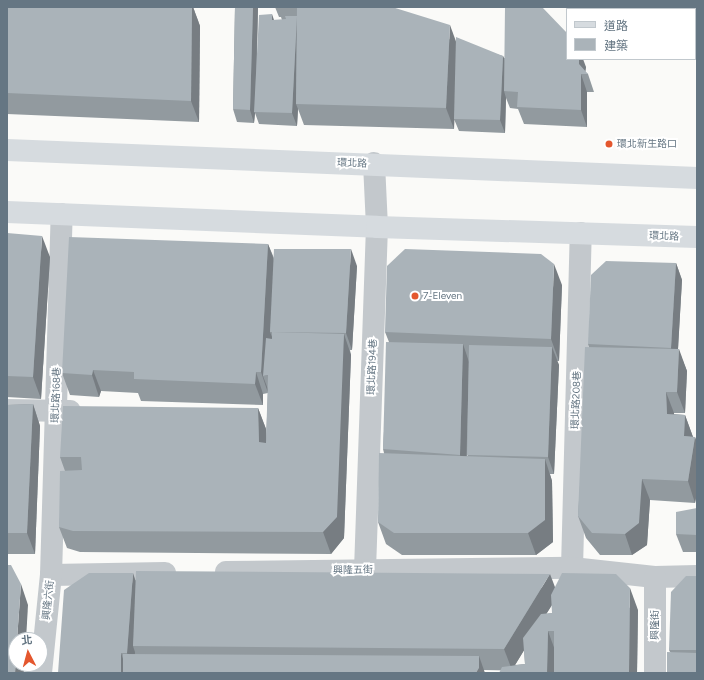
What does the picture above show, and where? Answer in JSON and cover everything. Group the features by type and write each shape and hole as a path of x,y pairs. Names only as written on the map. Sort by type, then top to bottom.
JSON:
{"main road":[{"name":"環北路","path":"7,150 374,163 697,178"},
{"name":"環北路","path":"7,212 377,227 697,237"}],"lane":[{"name":"環北路194巷","path":"365,570 377,227 374,163"},
{"name":"環北路168巷","path":"51,575 62,214"},
{"name":"環北路208巷","path":"572,568 581,233"},
{"path":"7,410 94,411"},
{"name":"興隆五街","path":"208,573 572,568 655,577 697,576"},
{"path":"51,575 184,573"},
{"name":"興隆六街","path":"41,673 51,575"},
{"name":"興隆街","path":"655,577 656,673"}],"building":[{"path":"7,7 192,7 191,101 7,93"},
{"path":"235,7 253,7 250,110 233,109"},
{"path":"297,7 392,7 450,25 446,108 296,104"},
{"path":"505,7 542,7 566,32 566,60 579,60 579,64 588,74 581,74 581,110 517,107 518,92 504,91"},
{"path":"272,14 272,20 286,19 285,16 297,16 292,113 254,112 259,15"},
{"path":"456,37 503,56 500,120 454,119"},
{"path":"7,233 42,236 33,377 7,376"},
{"path":"69,237 268,244 261,372 256,372 255,384 134,379 134,372 93,370 92,375 62,373"},
{"path":"274,249 351,249 346,333 270,332"},
{"path":"405,249 541,254 554,264 551,339 385,332 387,266"},
{"path":"606,261 676,263 671,348 588,344 591,275"},
{"path":"272,332 344,334 337,517 323,532 73,531 59,527 60,471 82,470 81,457 60,457 63,406 258,408 259,442 266,443 268,375 263,376 266,338 272,339"},
{"path":"386,342 463,344 460,455 383,449"},
{"path":"469,345 552,347 548,457 467,455"},
{"path":"585,347 679,349 677,392 666,392 667,414 685,415 684,436 695,437 688,481 642,479 639,523 625,534 592,533 578,516"},
{"path":"33,404 27,533 7,533 7,405"},
{"path":"379,453 545,459 545,520 528,533 394,533 378,522"},
{"path":"697,508 697,535 676,534 676,512"},
{"path":"7,565 11,565 21,584 18,632 8,632 8,672 15,673 7,673"},
{"path":"136,571 550,574 504,649 133,646"},
{"path":"89,573 133,573 127,653 121,653 121,673 58,673 64,590"},
{"path":"562,573 616,574 630,588 629,673 554,673 554,631 548,631 547,673 499,673 502,667 525,664 523,638 541,614 552,613 551,595"},
{"path":"686,576 697,576 697,650 669,650 671,592"},
{"path":"667,652 697,653 697,673 667,673"},
{"path":"123,654 479,656 479,668 476,673 123,673"}],"place":[{"name":"環北新生路口","path":"609,144"},
{"name":"7-Eleven","path":"415,296"}]}
